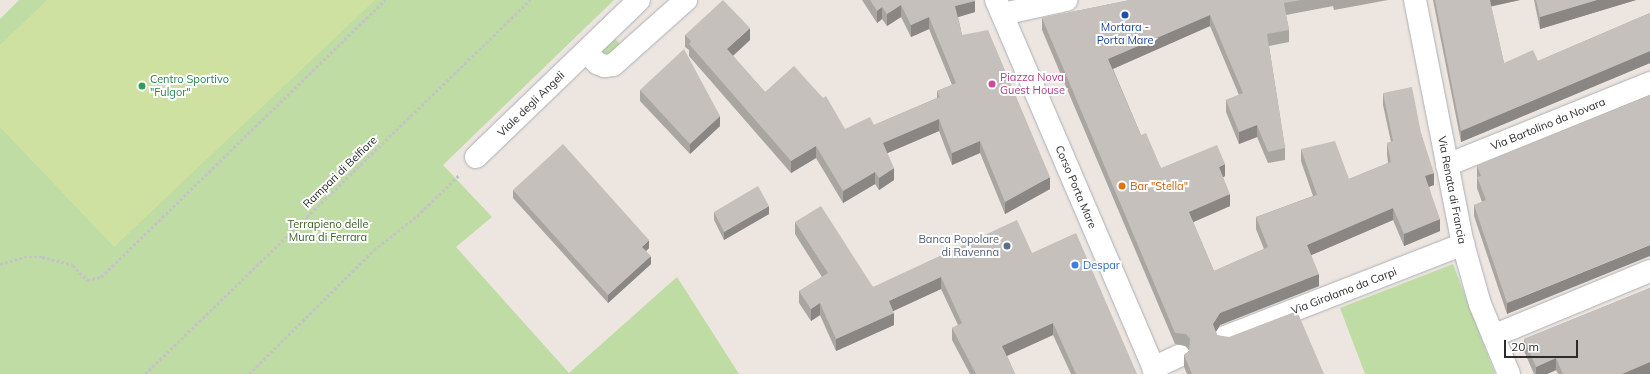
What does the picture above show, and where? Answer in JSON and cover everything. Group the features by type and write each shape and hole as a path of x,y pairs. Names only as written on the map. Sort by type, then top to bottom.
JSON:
{"street":[{"name":"Viale degli Angeli","path":"476,157 639,0"},
{"path":"586,51 597,63 604,66 613,65 686,0"},
{"path":"1000,7 1066,0"},
{"name":"Via Renata di Francia","path":"1415,0 1462,244 1493,336 1509,374"},
{"name":"Corso Porta Mare","path":"1000,7 1155,371"},
{"name":"Via Bartolino da Novara","path":"1447,165 1650,83"},
{"name":"Via Girolamo da Carpi","path":"1224,337 1462,244"},
{"path":"1493,336 1650,271"},
{"path":"1155,371 1180,356"}],"path":[{"path":"0,264 24,257 42,257 73,265 87,280 101,276 385,0"},
{"name":"Rampari di Belfiore","path":"145,374 530,0"},
{"path":"249,374 374,250 417,216 476,157"}],"green space":[{"name":"Terrapieno delle Mura di Ferrara","path":"19,0 614,0 443,165 492,217 456,247 569,373 677,277 739,374 0,374 0,19"},
{"name":"Centro Sportivo \"Fulgor\"","path":"47,0 375,0 114,247 0,127 0,45"},
{"path":"610,33 628,53 619,62 588,54"},
{"path":"1453,264 1495,374 1365,374 1340,308"}],"building":[{"path":"723,0 750,28 727,49 765,92 794,66 823,98 826,96 845,129 870,117 874,125 940,97 937,91 956,83 929,17 911,25 901,5 887,14 882,7 877,11 870,0 975,0 955,6 962,35 988,30 1050,177 1005,202 980,141 952,153 939,119 883,143 894,168 879,178 875,172 843,191 816,146 791,161 689,44 691,41 685,35"},
{"path":"1130,0 1301,0 1284,3 1289,30 1267,34 1285,148 1268,152 1257,125 1239,132 1226,100 1243,93 1210,15 1108,59 1141,135 1146,133 1161,168 1217,145 1225,164 1219,167 1230,194 1189,212 1214,271 1268,247 1256,217 1317,195 1301,149 1335,141 1349,179 1391,162 1387,143 1393,141 1383,93 1412,87 1421,133 1434,173 1425,176 1440,219 1404,234 1393,208 1307,245 1319,274 1220,313 1213,324 1217,335 1229,337 1297,311 1324,374 1192,374 1184,355 1189,351 1190,339 1186,334 1175,333 1042,18"},
{"path":"1435,0 1490,0 1504,63 1533,50 1538,61 1650,13 1650,51 1461,131"},
{"path":"1536,0 1597,0 1540,17"},
{"path":"684,49 720,116 690,144 640,90"},
{"path":"1650,95 1650,245 1507,303 1474,205 1486,200 1477,177 1481,176 1477,166"},
{"path":"563,144 649,240 642,247 651,256 608,295 513,190"},
{"path":"758,186 769,206 724,232 714,212"},
{"path":"821,206 873,287 1017,220 1032,253 1076,233 1137,374 1076,374 1053,323 1002,346 1015,374 976,374 952,328 962,323 941,277 889,301 894,313 836,339 820,303 811,309 799,291 828,273 795,222"},
{"path":"1650,288 1650,362 1622,374 1563,374 1556,358 1536,367 1524,339"}],"place":[{"name":"Mortara - Porta Mare","path":"1125,15"},
{"name":"Piazza Nova Guest House","path":"992,84"},
{"name":"Centro Sportivo \"Fulgor\"","path":"142,86"},
{"name":"Bar \"Stella\"","path":"1122,186"},
{"name":"Banca Popolare di Ravenna","path":"1007,246"},
{"name":"Despar","path":"1075,265"}]}
